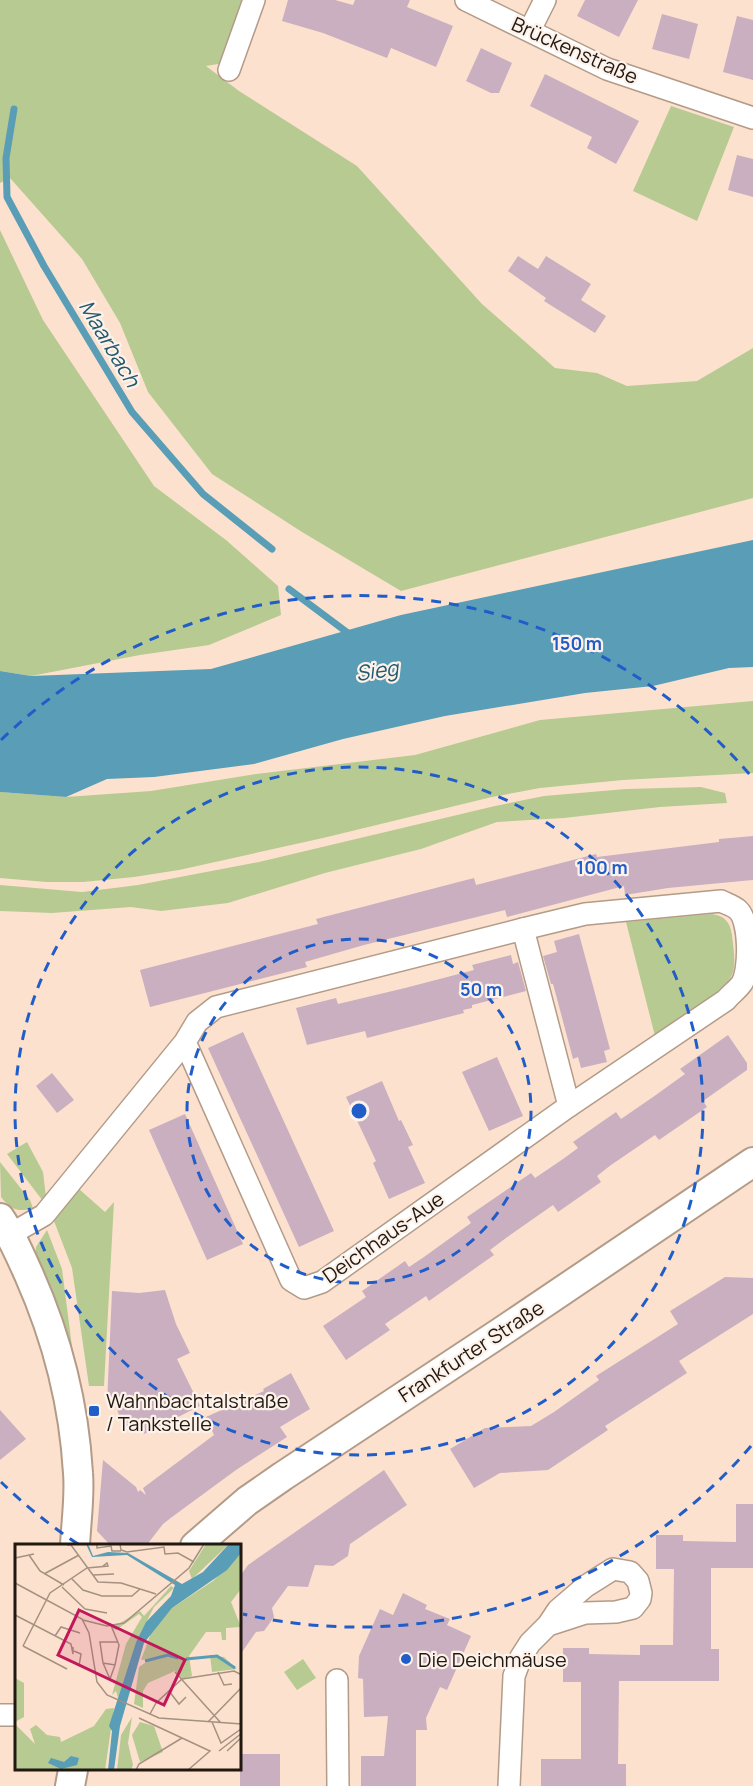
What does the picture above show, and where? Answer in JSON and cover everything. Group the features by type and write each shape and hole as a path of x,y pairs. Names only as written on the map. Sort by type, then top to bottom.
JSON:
{"main road":[{"name":"Frankfurter Straße","path":"197,1544 247,1501 283,1476 753,1162"},
{"path":"5,1226 39,1296 64,1375 72,1413 78,1475 75,1544"},
{"path":"70,1786 73,1771"}],"street":[{"path":"229,70 254,0"},
{"name":"Brückenstraße","path":"466,0 607,69 753,118"},
{"path":"530,30 545,0"},
{"name":"Deichhaus-Aue","path":"5,1226 44,1215 185,1042 197,1022 216,1007 585,914 721,901 737,909 743,917 747,963 743,981 726,1000 569,1107 322,1282 304,1288 291,1280 185,1042"},
{"path":"523,929 569,1107"},
{"path":"509,1786 514,1676 525,1650 548,1625"},
{"path":"337,1680 338,1786"}],"green space":[{"path":"0,0 251,0 224,63 206,66 239,91 357,166 482,304 555,368 597,373 627,386 697,381 753,348 753,498 401,591 302,532 212,474 148,392 120,323 82,259 10,178 0,183"},
{"path":"671,106 734,127 697,221 633,191"},
{"path":"0,230 43,320 154,486 226,540 278,586 281,615 209,645 140,655 31,676 0,671"},
{"path":"753,701 753,773 623,780 540,788 492,797 179,870 134,877 83,882 0,878 0,792 66,797 151,791 256,774 415,755 540,720"},
{"path":"701,787 725,793 727,803 497,822 421,849 325,873 228,903 161,911 131,907 52,913 0,911 0,885 82,892 138,885 259,862 544,796 626,789"},
{"path":"712,914 724,918 730,927 734,953 733,972 729,980 711,997 655,1036 626,922"},
{"path":"27,1142 43,1172 46,1197 43,1201 7,1154"},
{"path":"0,1162 30,1200 33,1208 15,1209 1,1197"},
{"path":"79,1189 105,1212 114,1202 104,1386 89,1386 72,1268 54,1221"},
{"path":"47,1230 62,1269 74,1362 35,1258 36,1247"},
{"path":"303,1659 316,1678 297,1690 284,1672"}],"water":[{"name":"Sieg","path":"753,540 753,667 729,668 653,686 585,693 445,716 343,739 254,764 154,777 107,779 66,797 0,792 0,671 31,676 211,669 401,615"}],"building":[{"path":"288,0 335,0 353,5 355,0 410,0 407,7 453,26 436,67 391,48 387,58 323,33 282,21"},
{"path":"585,0 638,0 619,37 577,16"},
{"path":"662,14 698,24 689,59 652,49"},
{"path":"737,16 753,20 753,80 723,72"},
{"path":"481,48 512,63 499,93 491,93 466,81"},
{"path":"545,74 639,121 616,164 587,148 592,137 530,106"},
{"path":"737,155 753,159 753,197 728,190"},
{"path":"518,256 538,269 546,256 591,284 581,300 606,316 595,333 544,301 546,298 508,271"},
{"path":"753,836 753,880 668,888 625,895 624,886 507,917 505,910 364,945 305,962 307,967 150,1007 140,970 318,924 316,919 474,878 476,885 596,854 597,857"},
{"path":"579,934 610,1049 604,1051 607,1062 581,1068 578,1057 573,1059 543,956 557,952 554,941"},
{"path":"511,955 513,964 518,962 526,991 472,1005 472,1008 463,1010 464,1013 367,1038 365,1031 307,1045 296,1008 336,998 338,1004 405,988 474,970 472,965"},
{"path":"243,1032 334,1231 299,1247 208,1048"},
{"path":"728,1035 747,1063 747,1070 703,1101 707,1107 659,1140 655,1135 611,1165 597,1176 601,1182 558,1212 553,1205 490,1250 494,1255 429,1301 426,1296 385,1324 390,1330 346,1360 323,1326 366,1297 362,1291 405,1261 409,1267 424,1257 471,1223 467,1217 531,1173 535,1178 563,1159 578,1148 573,1142 616,1112 621,1119 653,1097 685,1074 680,1069"},
{"path":"497,1057 523,1116 489,1131 462,1072"},
{"path":"52,1073 74,1100 57,1113 36,1086"},
{"path":"382,1081 399,1121 401,1120 413,1145 408,1147 425,1183 389,1199 373,1163 376,1161 346,1097"},
{"path":"185,1114 243,1244 207,1260 149,1130"},
{"path":"725,1277 753,1278 753,1314 679,1361 687,1373 605,1426 608,1430 548,1470 500,1473 474,1488 450,1449 485,1428 531,1426 554,1412 599,1380 596,1376 678,1324 670,1311"},
{"path":"165,1290 176,1324 190,1353 177,1359 200,1406 144,1434 138,1423 123,1428 115,1403 107,1403 112,1291 139,1293"},
{"path":"291,1373 310,1409 280,1427 287,1437 236,1470 172,1517 163,1524 148,1544 109,1544 97,1531 103,1460 136,1487 138,1492 140,1490 146,1495 143,1488 214,1435 206,1417 264,1391 263,1389"},
{"path":"0,1410 26,1439 0,1460"},
{"path":"384,1470 407,1505 350,1544 348,1556 333,1566 315,1565 308,1587 288,1586 272,1608 274,1617 264,1631 256,1632 242,1652 242,1573 248,1565"},
{"path":"736,1504 753,1504 753,1568 711,1568 711,1649 719,1649 719,1681 619,1681 618,1764 626,1764 626,1786 541,1786 541,1759 581,1759 581,1682 563,1682 563,1648 589,1648 589,1654 640,1655 640,1645 673,1645 674,1569 656,1569 656,1535 683,1535 683,1541 736,1542"},
{"path":"403,1593 427,1605 425,1609 450,1619 447,1625 471,1636 447,1690 440,1687 426,1718 427,1730 416,1730 416,1786 361,1786 361,1756 384,1756 388,1716 364,1717 363,1679 358,1678 359,1656 380,1609 393,1615"},
{"path":"242,1754 280,1754 280,1786 240,1786"}],"waterway":[{"name":"Maarbach","path":"14,109 6,158 7,197 44,266 132,412 203,494 272,549"},
{"name":"Maarbach","path":"289,589 352,636"}],"place":[{"name":"Wahnbachtalstraße / Tankstelle","path":"94,1411"},
{"name":"Die Deichmäuse","path":"406,1659"}]}
